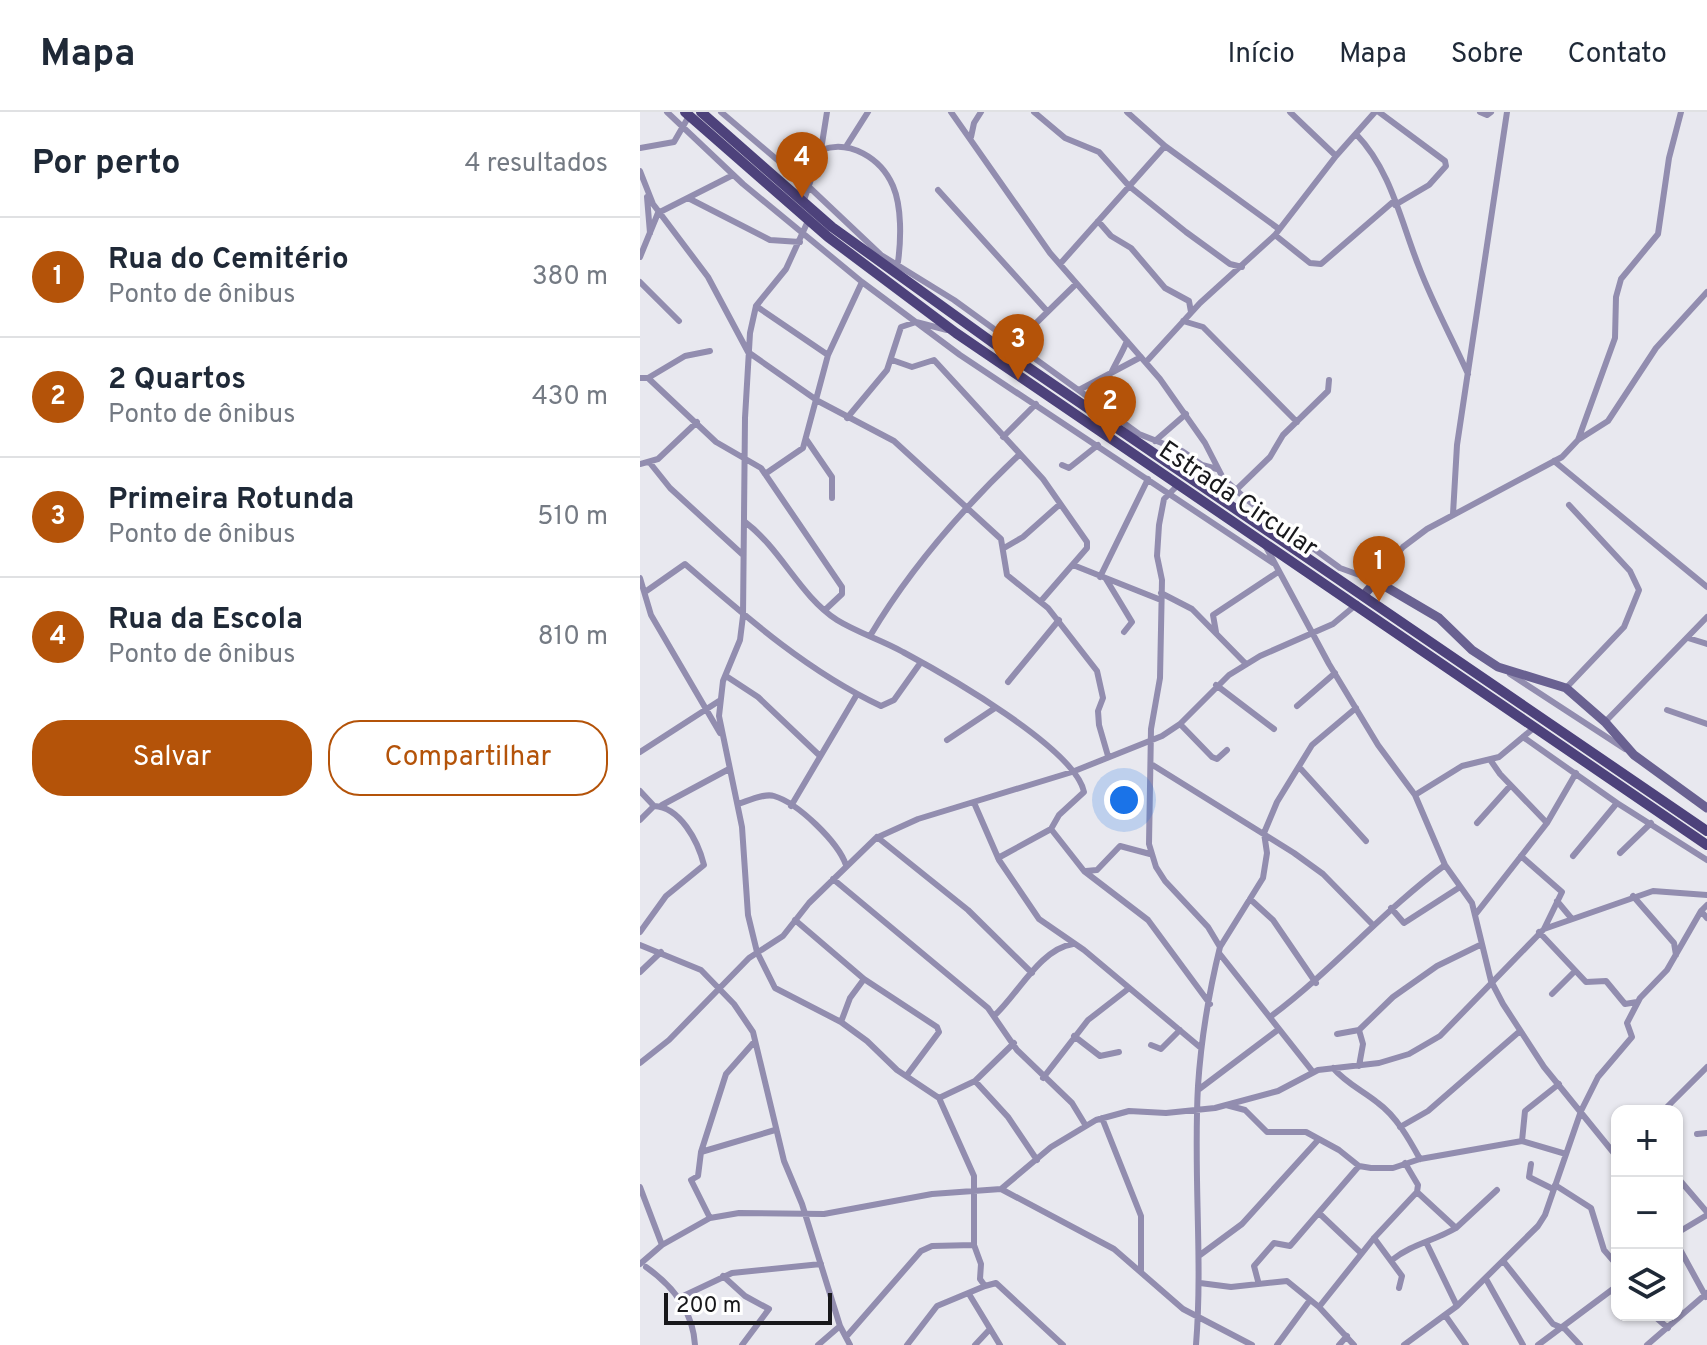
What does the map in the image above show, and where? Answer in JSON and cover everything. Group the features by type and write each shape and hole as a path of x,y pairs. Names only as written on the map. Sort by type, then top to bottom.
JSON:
{"main road":[{"name":"Estrada Circular","path":"701,112 803,203 1010,355 1105,415 1536,726 1707,845"},
{"name":"Estrada Circular","path":"687,114 808,221 956,333 1264,543 1488,681 1707,831"}],"street":[{"path":"667,112 802,238 916,322 1273,563"},
{"path":"721,112 808,186 873,249 898,262 1017,345 1079,390 1105,415 1182,451 1202,465 1217,469"},
{"path":"803,203 825,137 827,112"},
{"path":"847,145 868,112"},
{"path":"951,112 1019,211 1060,264 1144,359 1186,414 1217,469 1236,490 1340,568 1376,581 1439,618 1472,650 1634,755 1707,808"},
{"path":"971,137 974,123 981,112"},
{"path":"1034,112 1065,138 1105,157 1129,186 1230,264 1242,267"},
{"path":"1079,390 1144,359 1277,232 1336,156 1377,112 1445,161 1446,166 1429,185 1394,203 1321,264 1310,263 1277,232 1165,146 1127,112"},
{"path":"1290,112 1336,156"},
{"path":"1480,112 1487,115 1491,112"},
{"path":"1453,514 1457,445 1507,112"},
{"path":"1578,440 1615,338 1616,297 1621,279 1658,234 1669,158 1681,112"},
{"path":"640,148 674,142 687,114"},
{"path":"963,128 974,123"},
{"path":"1356,134 1372,150 1439,316 1468,374"},
{"path":"825,137 832,146"},
{"path":"821,150 847,145 871,160 894,187 898,262"},
{"path":"1060,264 1165,146"},
{"path":"724,179 726,169"},
{"path":"640,171 658,213 708,277 748,352 818,401 894,441 963,507 992,530 1004,548 1007,575 1041,601 1059,620 1097,671 1103,698 1099,725 1108,756"},
{"path":"640,257 658,213 733,175"},
{"path":"938,190 1047,311"},
{"path":"648,193 650,233"},
{"path":"688,198 770,240 802,238"},
{"path":"808,221 802,238 756,306 748,352 743,616 740,640 719,701 720,733 738,804 747,865 748,915 757,952 775,988 841,1022 939,1098 974,1176 974,1245 981,1264 980,1279 985,1286"},
{"path":"1098,221 1111,236 1131,248 1165,288 1189,301 1191,312"},
{"path":"1230,264 1231,276"},
{"path":"640,282 679,321"},
{"path":"765,474 800,451 818,401 828,355 862,282"},
{"path":"1010,355 1047,311 1076,284"},
{"path":"640,1063 669,1040 757,952 783,936 853,857 877,837 940,812 975,805 1072,772 1151,740 1180,724 1216,685 1246,664 1333,624 1360,600 1410,540 1554,461 1578,440 1608,421 1656,348 1707,292"},
{"path":"756,306 828,355"},
{"path":"1183,321 1203,327 1297,422"},
{"path":"847,418 879,381 892,360 901,327 916,322 956,333"},
{"path":"1105,415 1103,386 1119,364 1127,341"},
{"path":"710,351 685,356 644,378 722,446 745,456 765,474 842,587 842,594 825,610"},
{"path":"892,360 912,367 934,360 1043,479 1087,542 1087,548 1041,601"},
{"path":"1236,490 1270,457 1278,442 1328,391 1329,380"},
{"path":"1003,437 1036,404"},
{"path":"1155,441 1186,414"},
{"path":"640,464 650,463 697,422"},
{"path":"806,439 832,477 832,498"},
{"path":"1062,465 1069,468 1098,445"},
{"path":"870,636 910,574 963,507 1020,454"},
{"path":"1554,461 1707,587"},
{"path":"650,463 670,488 742,554"},
{"path":"1103,578 1148,479"},
{"path":"1179,484 1168,493 1159,525 1160,678 1151,740 1150,854 1165,881 1208,927 1219,950 1313,1072"},
{"path":"1004,548 1023,537 1059,505"},
{"path":"1566,688 1624,627 1639,590 1630,571 1569,505"},
{"path":"745,522 775,550 825,610 921,662 1027,727 1072,772 1084,792 1059,815 1051,829 998,858"},
{"path":"1264,543 1335,673 1415,795 1445,865 1472,903 1491,981 1498,994 1520,1031 1581,1111 1589,1127 1611,1150"},
{"path":"645,592 685,564 743,616 856,696 881,706 889,704 921,662"},
{"path":"1073,565 1188,607 1246,664"},
{"path":"1201,620 1278,572"},
{"path":"640,578 648,607 720,733"},
{"path":"1103,578 1132,622 1124,632"},
{"path":"640,613 648,607"},
{"path":"1213,615 1218,636"},
{"path":"1605,722 1707,617"},
{"path":"1008,682 1059,620"},
{"path":"1688,638 1707,644"},
{"path":"1501,668 1566,688 1605,722 1634,755"},
{"path":"1488,681 1501,668"},
{"path":"1297,706 1335,673"},
{"path":"726,676 758,697 819,755"},
{"path":"1216,685 1274,729"},
{"path":"791,806 856,696"},
{"path":"640,751 719,701"},
{"path":"947,740 995,708"},
{"path":"1196,1345 1200,1283 1198,1090 1201,1048 1219,950 1263,878 1267,853 1264,833 1270,816 1315,741 1356,708"},
{"path":"1667,710 1707,724"},
{"path":"1180,724 1212,757 1217,759 1227,750"},
{"path":"1415,795 1462,766 1491,761 1536,726"},
{"path":"1523,737 1617,803 1707,860"},
{"path":"1138,744 1151,754"},
{"path":"1491,761 1510,786 1547,823"},
{"path":"1151,764 1280,843 1323,874 1373,925"},
{"path":"1300,768 1366,841"},
{"path":"640,820 658,806 729,769"},
{"path":"1475,915 1547,823 1576,773"},
{"path":"1477,823 1510,786"},
{"path":"640,791 658,806 667,807 689,829 704,865 666,896 640,932"},
{"path":"738,804 767,795 791,806 816,825 843,855 846,865"},
{"path":"1573,856 1617,803"},
{"path":"975,805 998,858 1033,912 1201,1048"},
{"path":"1620,853 1651,823"},
{"path":"1051,829 1084,871 1148,920 1210,1004"},
{"path":"877,837 968,910 1032,973"},
{"path":"1267,853 1280,843"},
{"path":"1095,879 1097,870 1120,846 1150,854"},
{"path":"843,855 853,857"},
{"path":"1001,1189 1037,1160 1102,1118 1139,1110 1166,1113 1215,1108 1278,1091 1313,1072 1394,1059 1432,1043 1542,930 1562,892 1521,856"},
{"path":"1270,1017 1316,983 1391,908 1445,865"},
{"path":"1084,871 1097,870"},
{"path":"833,879 995,1015 1043,1078 1072,1103 1086,1126"},
{"path":"1391,908 1404,923 1460,887"},
{"path":"1542,930 1653,891 1707,895"},
{"path":"1633,896 1674,943 1676,955"},
{"path":"1250,899 1273,920 1316,983"},
{"path":"1557,901 1572,919"},
{"path":"1472,903 1481,905"},
{"path":"1404,1345 1457,1306 1538,1226 1581,1111 1598,1077 1632,1037 1627,1023 1632,1012 1667,970 1707,905"},
{"path":"1701,911 1707,918"},
{"path":"795,920 864,979 937,1027 939,1032 907,1075"},
{"path":"1542,930 1590,985 1606,981 1632,1012"},
{"path":"1061,935 1062,946"},
{"path":"995,1015 1032,973 1062,946 1073,944"},
{"path":"1337,1034 1359,1030 1393,997 1437,966 1482,944"},
{"path":"640,945 701,970 719,987 753,1032 775,1130 840,1326 850,1345"},
{"path":"640,972 661,952"},
{"path":"1552,994 1575,971"},
{"path":"841,1022 850,998 864,979"},
{"path":"1119,993 1121,983"},
{"path":"1483,988 1498,994"},
{"path":"1043,1078 1074,1036 1119,993 1128,989"},
{"path":"1625,1004 1638,1002"},
{"path":"1198,1090 1279,1029"},
{"path":"1151,1045 1161,1049 1180,1030"},
{"path":"1359,1030 1363,1044 1359,1066"},
{"path":"1400,1127 1428,1111 1520,1031"},
{"path":"1074,1036 1100,1056 1119,1052"},
{"path":"710,1218 691,1185 698,1176 701,1152 726,1074 755,1041"},
{"path":"939,1098 975,1081 1014,1043"},
{"path":"640,1049 647,1056"},
{"path":"1669,1105 1707,1067"},
{"path":"1333,1068 1355,1091 1380,1104 1400,1127 1420,1159"},
{"path":"975,1081 1008,1117 1037,1160"},
{"path":"1522,1141 1525,1111 1559,1084"},
{"path":"1245,1099 1245,1110"},
{"path":"1226,1105 1245,1110 1267,1132 1298,1131 1319,1139 1359,1166 1393,1168 1420,1159 1522,1141 1566,1154"},
{"path":"1198,1122 1215,1108"},
{"path":"1102,1118 1141,1216 1141,1270"},
{"path":"1576,1130 1589,1127"},
{"path":"701,1152 775,1130"},
{"path":"1697,1134 1707,1133"},
{"path":"1200,1255 1242,1224 1319,1139"},
{"path":"1319,1307 1361,1253 1417,1192 1418,1185 1405,1163"},
{"path":"1531,1164 1529,1177 1591,1208 1604,1250 1611,1258"},
{"path":"1258,1281 1254,1266 1262,1253 1274,1243 1290,1246 1359,1166"},
{"path":"974,1176 988,1190"},
{"path":"1683,1184 1707,1213 1683,1229"},
{"path":"640,1187 662,1245"},
{"path":"695,1345 691,1323 679,1298 642,1268 662,1245 710,1218 739,1213 806,1216 907,1198 1001,1189 1100,1241 1141,1270 1198,1320 1252,1345"},
{"path":"1392,1260 1418,1243 1456,1228 1497,1190"},
{"path":"1417,1192 1456,1228"},
{"path":"1320,1214 1361,1253"},
{"path":"1374,1238 1402,1276 1399,1288"},
{"path":"1426,1242 1457,1306"},
{"path":"846,1337 887,1286 921,1251 932,1246 974,1245"},
{"path":"1647,1345 1706,1296 1680,1249"},
{"path":"1504,1262 1558,1329"},
{"path":"679,1298 723,1276 821,1264"},
{"path":"723,1276 745,1296 769,1309 742,1345"},
{"path":"1486,1279 1523,1345"},
{"path":"1200,1283 1239,1287 1258,1281 1287,1281 1319,1307 1354,1345"},
{"path":"907,1345 937,1306 996,1283 1063,1345"},
{"path":"1538,1345 1611,1290"},
{"path":"969,1294 1000,1345"},
{"path":"1277,1345 1310,1300"},
{"path":"1445,1315 1466,1345"},
{"path":"1660,1321 1668,1328"},
{"path":"818,1345 840,1326"},
{"path":"975,1345 990,1329"},
{"path":"1558,1329 1565,1329 1580,1345"},
{"path":"1339,1345 1347,1336"}],"place":[{"name":"Rua da Escola","path":"802,198"},
{"name":"Primeira Rotunda","path":"1018,380"},
{"name":"2 Quartos","path":"1110,442"},
{"name":"Rua do Cemitério","path":"1379,602"}]}
